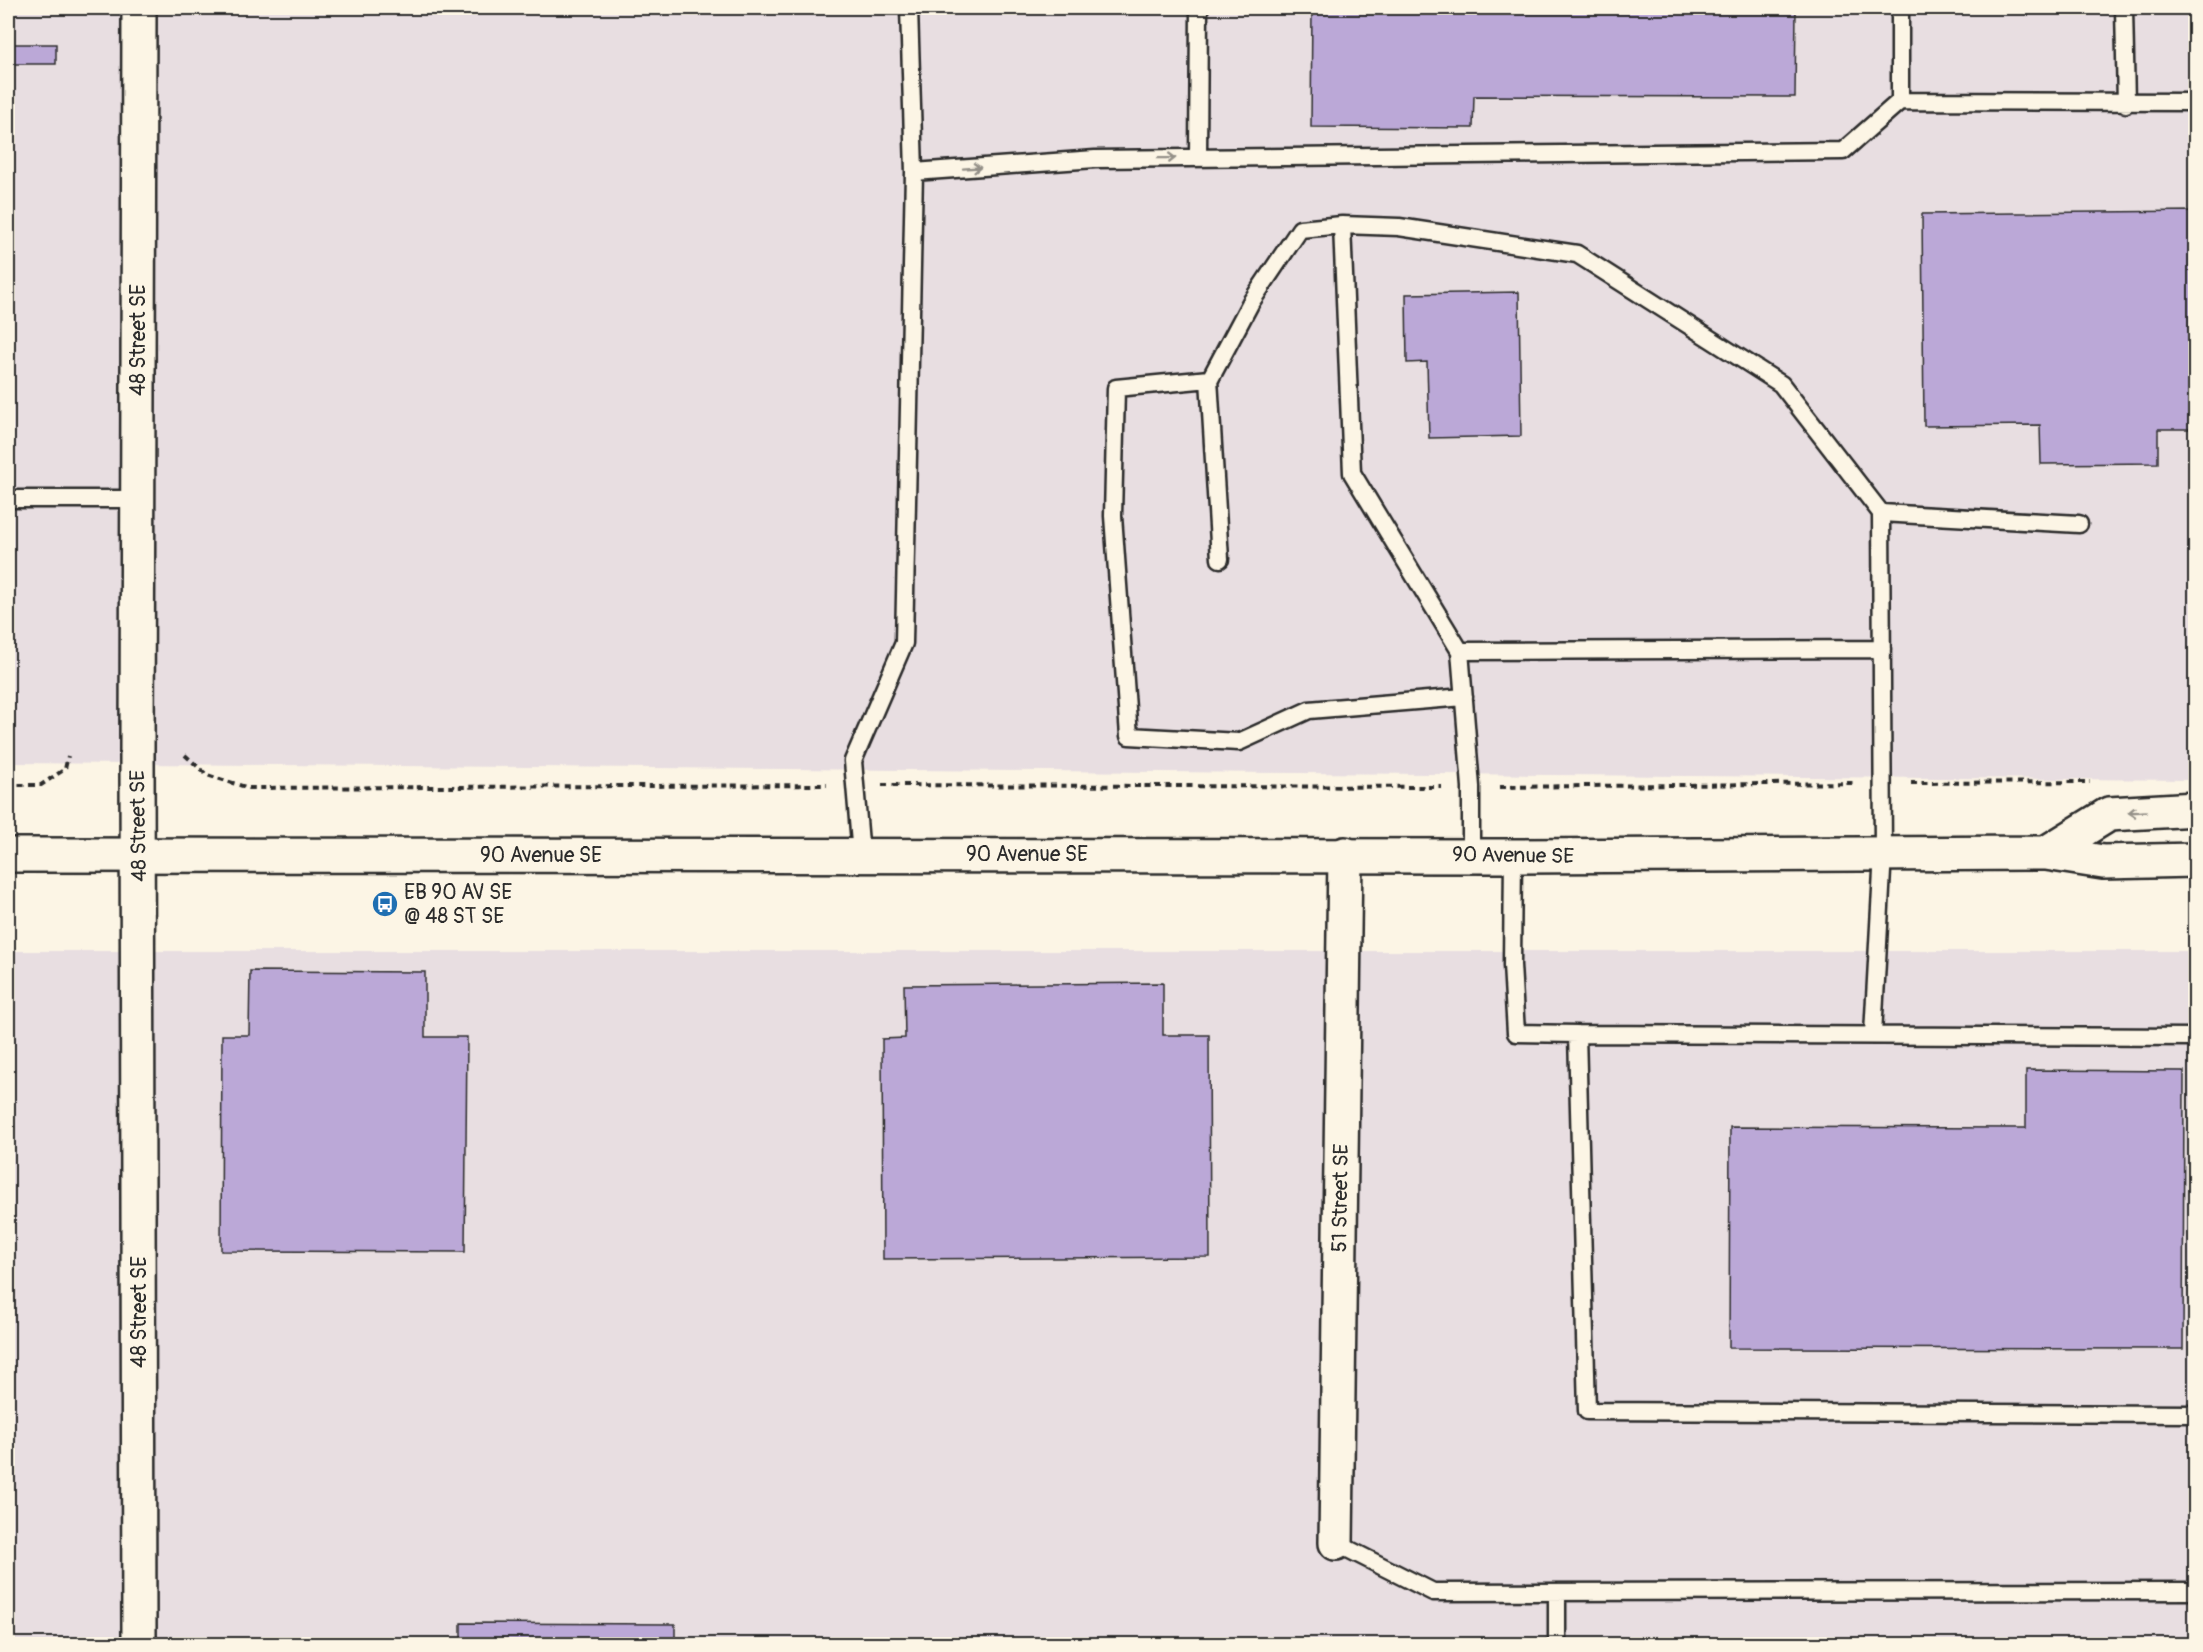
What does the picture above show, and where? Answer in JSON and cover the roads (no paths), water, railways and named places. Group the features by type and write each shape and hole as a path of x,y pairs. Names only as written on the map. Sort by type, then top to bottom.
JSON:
{"street":[{"name":"48 Street SE","path":"139,8 139,1644"},
{"path":"2046,853 2109,814 2196,809"},
{"name":"90 Avenue SE","path":"8,855 1471,854 1513,856 2046,853 2103,862 2196,860"},
{"name":"51 Street SE","path":"1336,1543 1345,854"}],"lane":[{"path":"861,855 853,761 904,643 914,172 909,8"},
{"path":"1198,158 1199,8"},
{"path":"1900,8 1900,101"},
{"path":"2124,8 2126,104"},
{"path":"914,172 1095,159 1843,151 1900,101 2126,104 2196,102"},
{"path":"1342,225 1352,473 1460,651 1472,787 1471,854"},
{"path":"1221,559 1209,381 1251,302 1300,228 1342,225 1399,227 1576,254 1781,384 1881,513 1883,853 1874,1034"},
{"path":"1209,381 1116,388 1113,516 1129,736 1239,742 1309,710 1464,697"},
{"path":"8,499 138,499"},
{"path":"1881,513 2079,524"},
{"path":"1460,651 1882,649"},
{"path":"1513,856 1512,965 1516,1033 2196,1037"},
{"path":"1576,1034 1587,1411 2196,1414"},
{"path":"1336,1543 1433,1592 2196,1591"},
{"path":"1557,1592 1557,1644"}],"place":[{"name":"EB 90 AV SE @ 48 ST SE","path":"385,904"}]}
